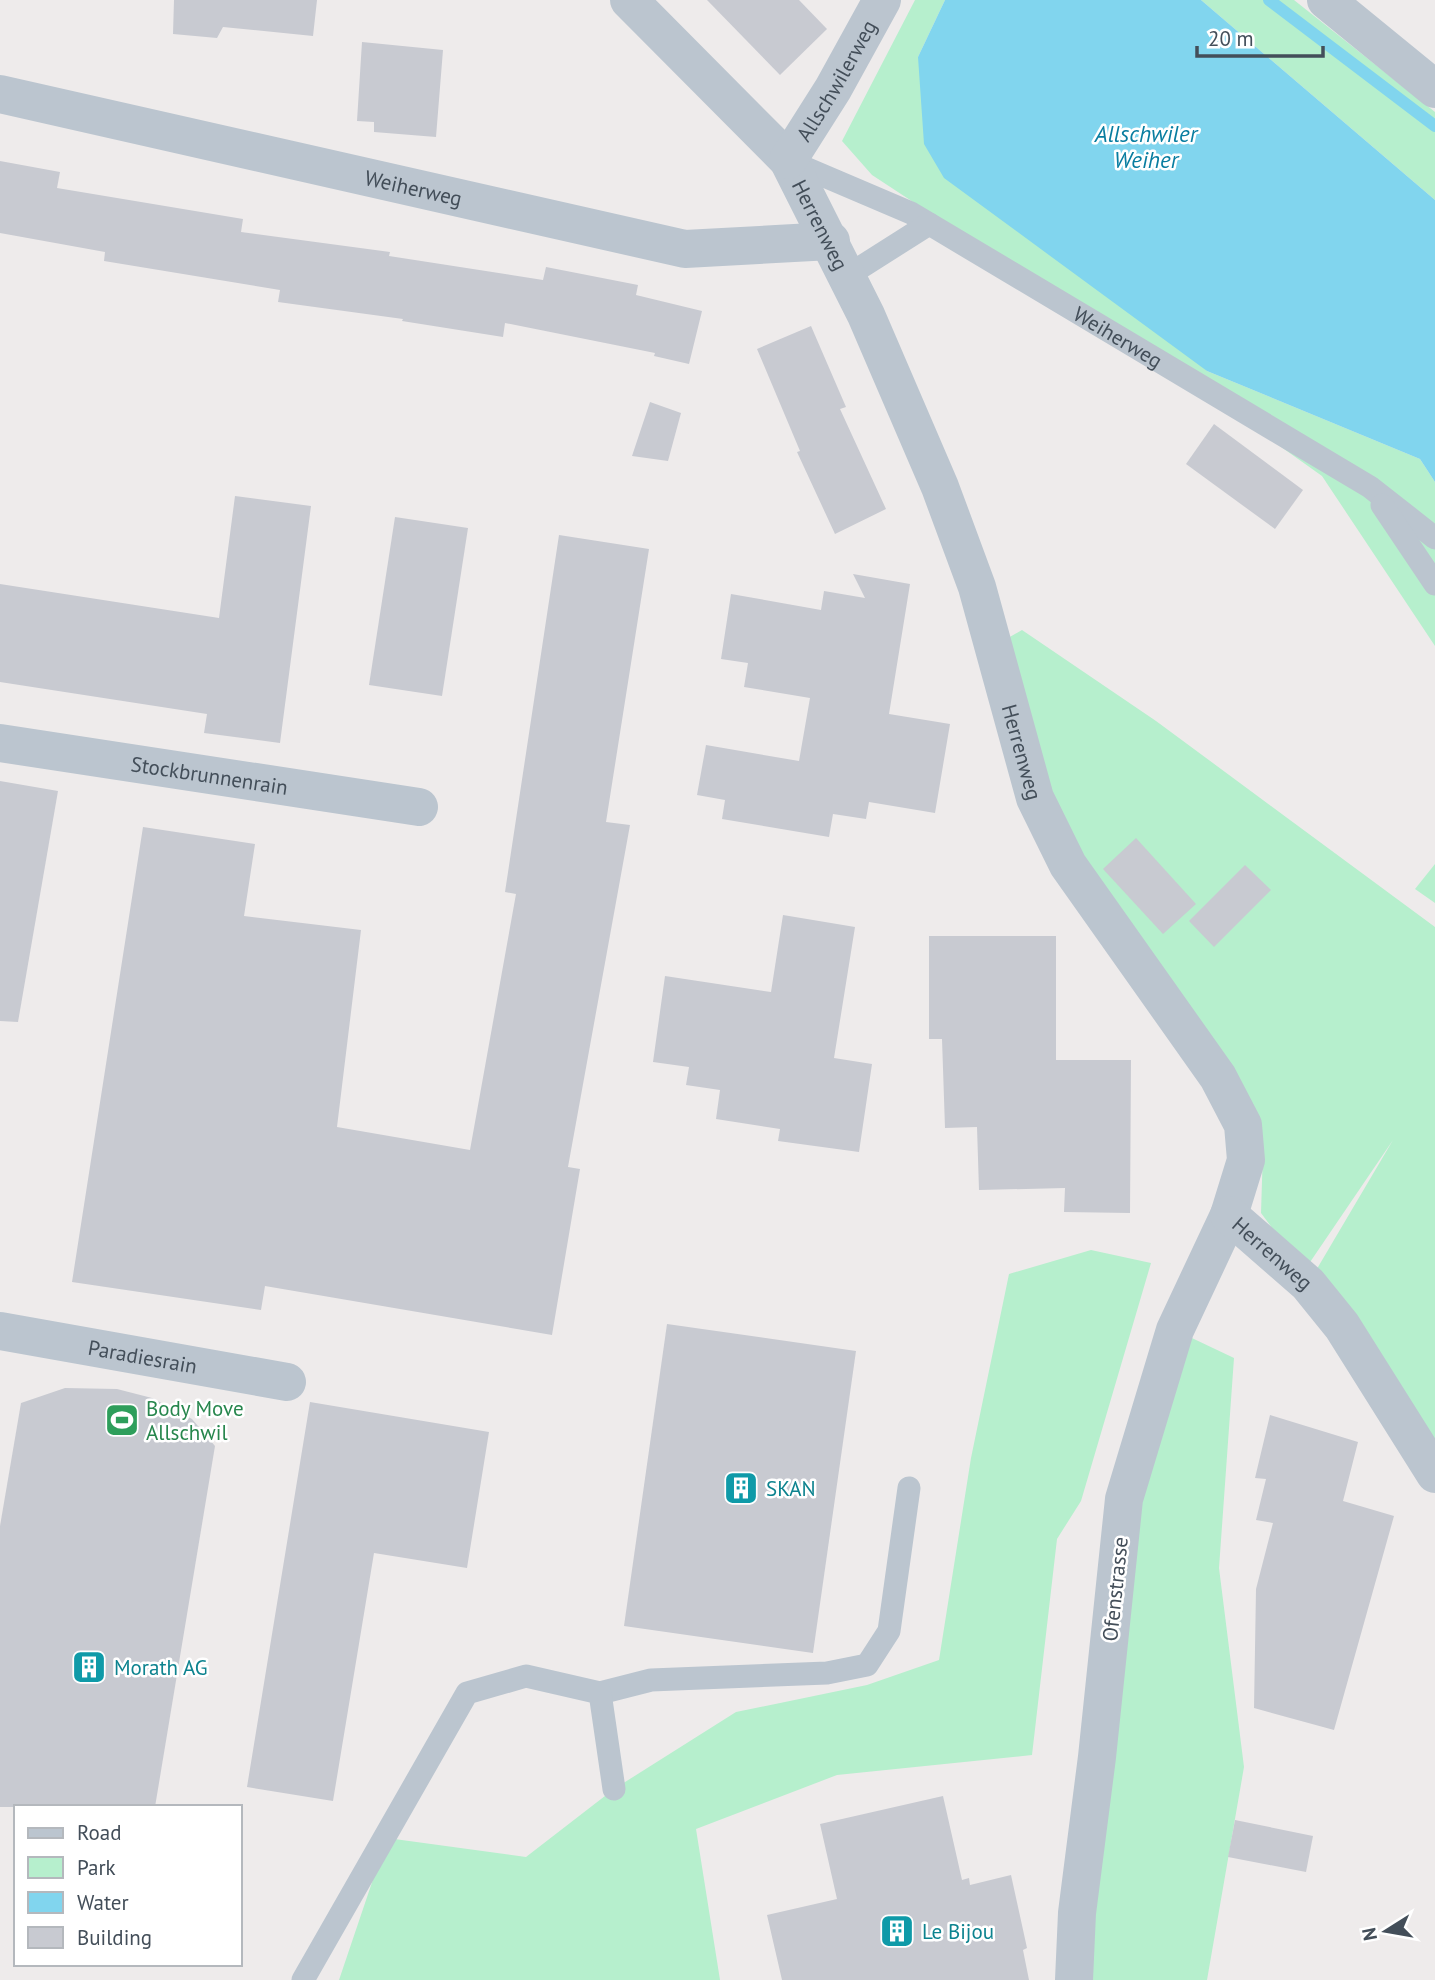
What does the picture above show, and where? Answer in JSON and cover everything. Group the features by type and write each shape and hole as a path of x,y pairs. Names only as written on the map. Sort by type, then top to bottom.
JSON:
{"street":[{"name":"Herrenweg","path":"629,0 788,160 847,275 940,487 977,587 1035,799 1068,865 1217,1077 1243,1125 1246,1160 1228,1215 1308,1283 1342,1326 1435,1474"},
{"name":"Allschwilerweg","path":"788,160 833,89 882,0"},
{"path":"1326,0 1435,89"},
{"name":"Weiherweg","path":"0,94 685,250 831,241"},
{"name":"Stockbrunnenrain","path":"0,743 419,807"},
{"name":"Ofenstrasse","path":"1074,1980 1077,1913 1099,1743 1125,1499 1175,1330 1228,1215"},
{"name":"Paradiesrain","path":"0,1331 287,1382"}],"lane":[{"name":"Weiherweg","path":"788,160 911,213 1370,487 1435,538"},
{"path":"847,275 929,224"},
{"path":"1370,487 1435,584"},
{"path":"303,1980 467,1693 526,1676 600,1693 651,1680 827,1673 867,1665 889,1630 909,1488"},
{"path":"600,1693 614,1788"}],"green space":[{"path":"915,0 945,0 918,57 1207,371 1420,459 1435,482 1435,646 1322,476 1218,402 872,175 842,141"},
{"path":"1201,0 1294,0 1435,112 1435,200"},
{"path":"1022,630 1156,721 1435,927 1435,1474 1308,1284 1393,1140 1304,1271 1261,1213 1263,1149 1088,869 1052,792 1008,638"},
{"path":"1435,864 1435,903 1415,889"},
{"path":"1091,1250 1151,1263 1081,1501 1057,1539 1032,1755 837,1775 696,1829 720,1980 339,1980 387,1838 526,1857 614,1789 736,1712 867,1685 939,1660 971,1458 1009,1274"},
{"path":"1175,1330 1234,1358 1219,1568 1244,1767 1207,1980 1074,1980 1124,1499"}],"water":[{"name":"Allschwiler Weiher","path":"945,0 1201,0 1435,200 1435,482 1420,459 1207,371 944,178 924,144 918,57"}],"building":[{"path":"174,0 317,0 313,36 223,27 217,38 173,34"},
{"path":"707,0 799,0 827,29 780,75"},
{"path":"362,42 443,50 436,137 374,132 374,122 357,121"},
{"path":"0,161 60,172 57,188 243,219 241,232 390,252 389,256 543,280 546,267 638,285 636,295 702,311 689,364 654,356 655,353 505,323 503,337 402,321 403,319 278,302 280,290 104,261 105,252 0,233"},
{"path":"811,326 846,407 840,409 886,509 835,534 797,452 800,451 757,349"},
{"path":"650,402 681,413 668,461 632,456"},
{"path":"1214,424 1303,490 1275,529 1186,464"},
{"path":"235,496 311,506 280,743 204,733 207,714 0,682 0,584 219,618"},
{"path":"395,517 468,528 442,696 369,685"},
{"path":"559,535 649,549 606,822 630,825 568,1167 580,1169 552,1335 265,1286 261,1310 72,1282 143,827 255,844 244,916 361,930 337,1127 470,1150 516,894 505,892"},
{"path":"853,574 910,584 889,714 950,724 935,813 869,802 866,819 833,814 829,837 722,819 725,800 697,795 706,745 799,761 810,698 744,687 748,663 721,659 731,594 821,610 824,591 865,598"},
{"path":"0,781 58,791 18,1022 0,1021"},
{"path":"1136,838 1196,904 1163,934 1103,869"},
{"path":"1245,865 1271,890 1214,947 1189,921"},
{"path":"783,915 855,927 834,1058 872,1064 859,1152 778,1141 780,1129 716,1119 720,1090 686,1085 689,1067 653,1062 665,976 771,992"},
{"path":"929,936 1056,936 1056,1060 1131,1060 1130,1213 1064,1212 1065,1188 979,1190 977,1127 945,1128 942,1039 929,1039"},
{"name":"SKAN","path":"667,1324 856,1351 813,1653 624,1626"},
{"name":"Morath AG","path":"65,1388 117,1389 152,1398 192,1419 215,1446 155,1805 0,1807 0,1526 21,1403"},
{"path":"310,1402 489,1432 467,1568 374,1553 333,1801 247,1787"},
{"path":"1270,1415 1358,1442 1343,1501 1394,1516 1334,1730 1254,1708 1256,1589 1273,1523 1256,1520 1266,1479 1255,1478"},
{"name":"Le Bijou","path":"943,1796 962,1880 969,1878 970,1885 1011,1875 1027,1948 1023,1950 1029,1980 782,1980 767,1915 837,1899 820,1824"},
{"path":"1235,1820 1313,1836 1306,1872 1228,1857"}],"waterway":[{"path":"1269,0 1435,126"}],"place":[{"name":"Body Move Allschwil","path":"122,1420"},
{"name":"SKAN","path":"741,1488"},
{"name":"Morath AG","path":"89,1667"},
{"name":"Le Bijou","path":"897,1931"}]}
